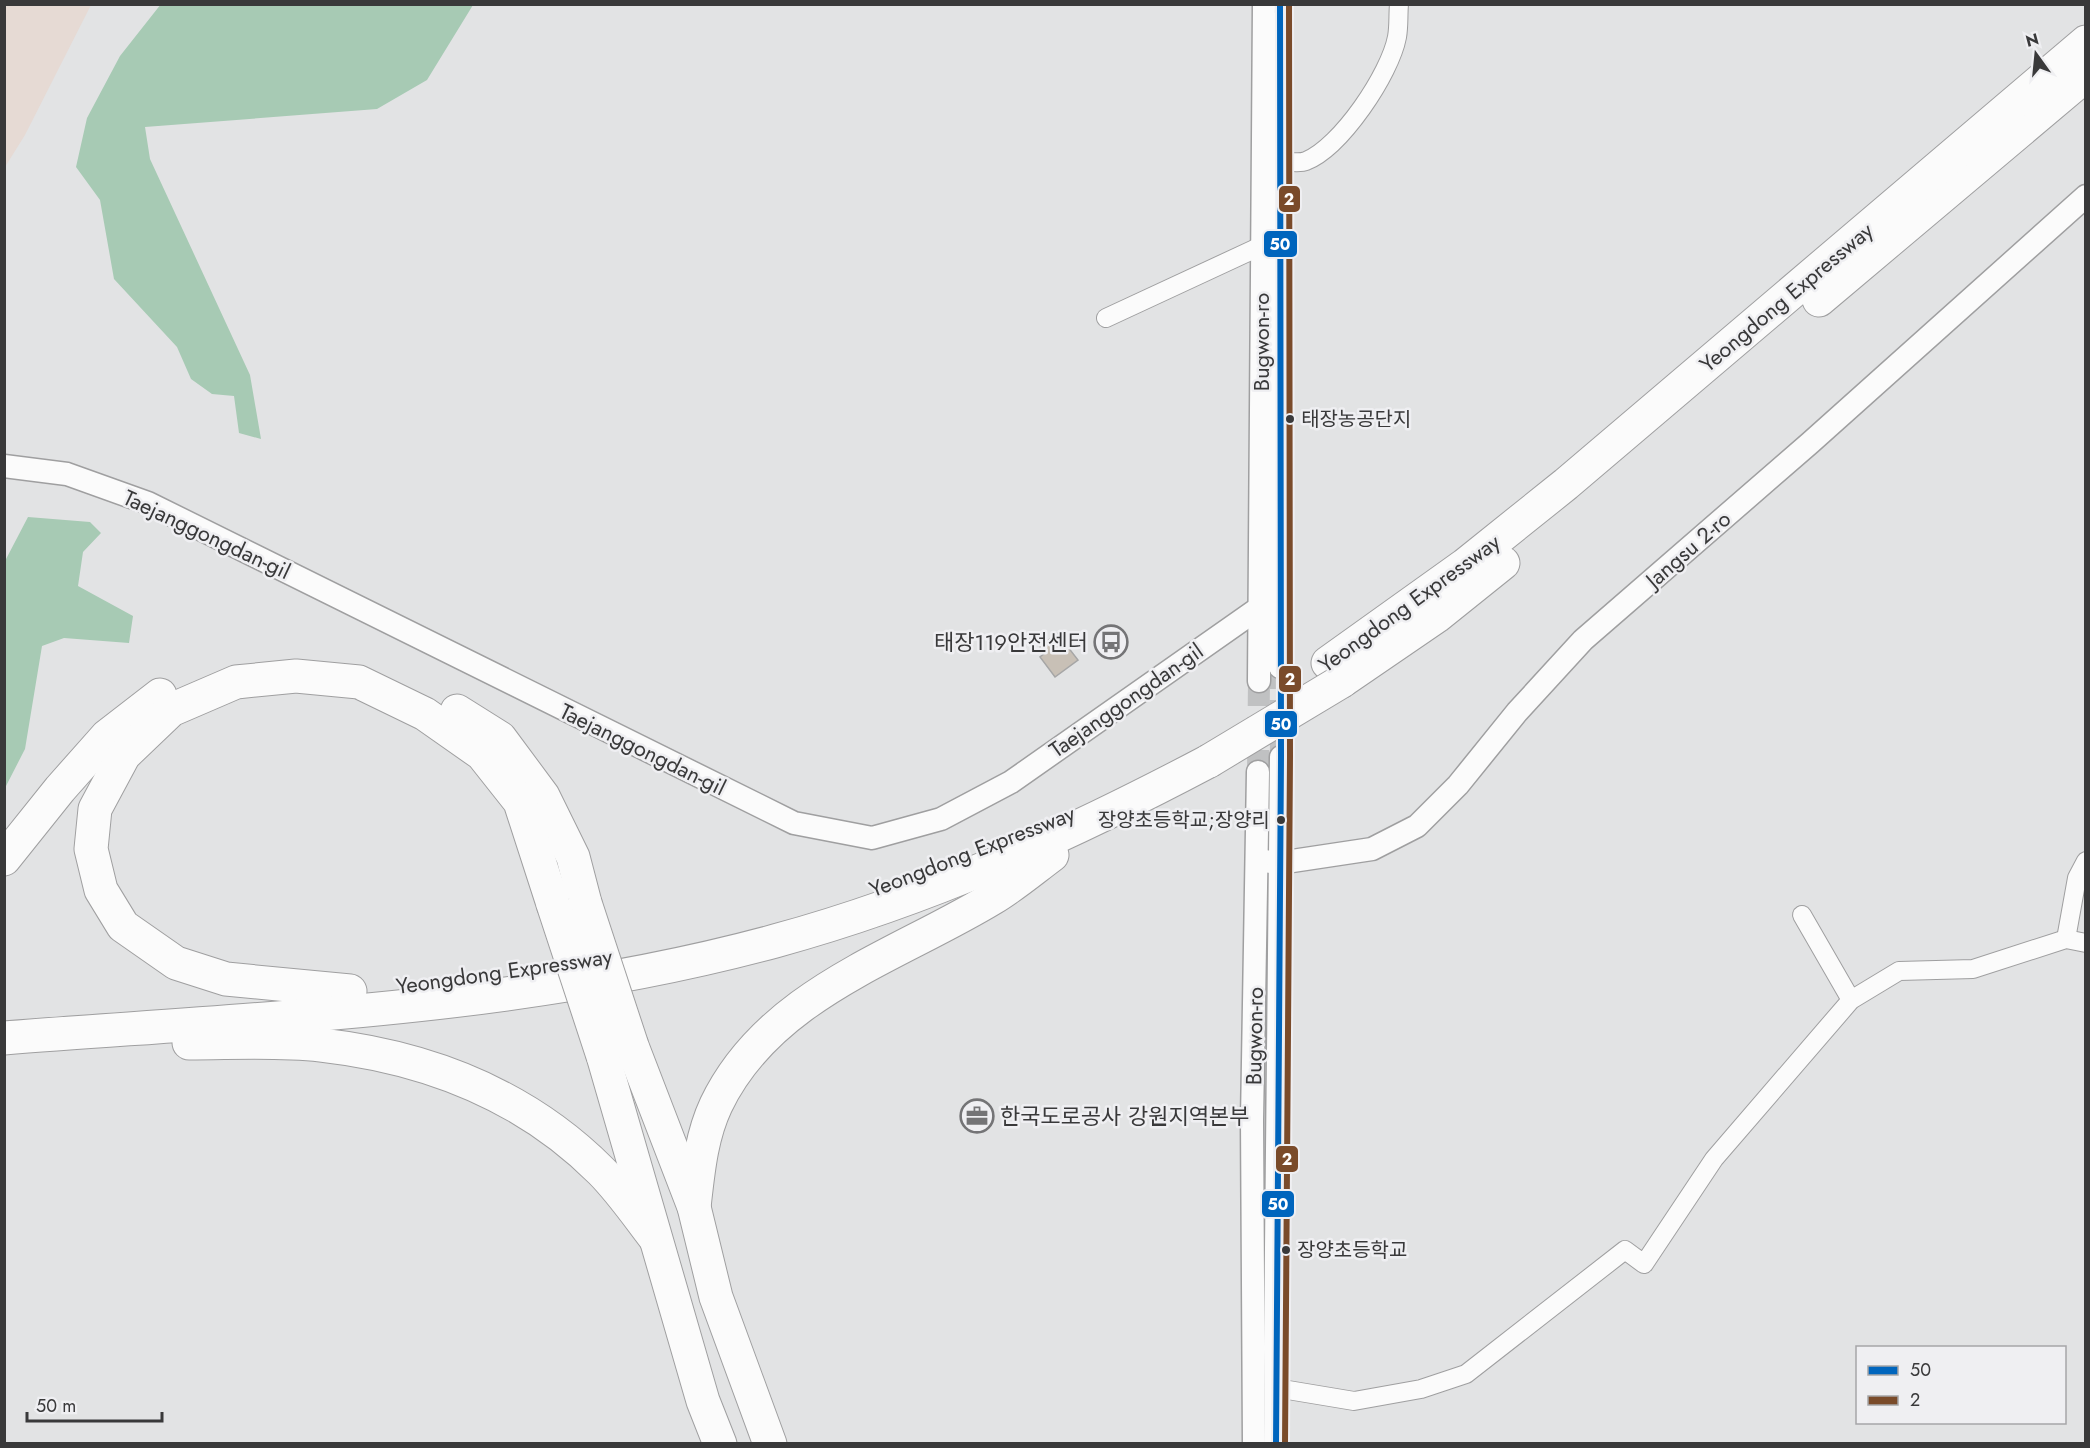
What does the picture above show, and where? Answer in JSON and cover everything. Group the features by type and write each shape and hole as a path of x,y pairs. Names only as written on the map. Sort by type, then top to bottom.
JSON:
{"highway":[{"name":"Yeongdong Expressway","path":"1335,672 1566,484 2085,42"},
{"name":"Yeongdong Expressway","path":"4,1038 406,1005 535,988 659,968 775,940 886,906 980,872 1106,816 1335,672 1437,616 1559,519 2085,75"},
{"path":"4,859 60,789 107,736 170,688 234,664 299,658 366,665 435,697 500,738 543,796 573,857 585,903 656,1238 704,1401 720,1443"},
{"path":"350,991 226,979 176,963 123,926 101,890 93,859 91,849 95,809 124,755 171,710 236,682 296,676 359,682 425,714 482,754 520,802 553,904 617,1051 694,1207 716,1297 770,1443"},
{"name":"Yeongdong Expressway","path":"4,1016 350,991 514,972 644,951 747,928 852,898 955,862 1054,822 1206,753"},
{"path":"694,1207 700,1152 716,1105 742,1064 774,1028 818,994 994,898 1106,816"},
{"path":"55,1034 155,1044 319,1045 391,1056 432,1066 475,1084 561,1135 603,1172 656,1238"}],"street":[{"name":"Bugwon-ro","path":"1259,681 1269,608 1271,246 1264,4"},
{"name":"Bugwon-ro","path":"1271,246 1278,161 1280,4"},
{"path":"1278,161 1305,162 1330,144 1359,113 1381,75 1396,39 1399,4"},
{"name":"Jangsu 2-ro","path":"1268,862 1372,849 1417,826 1458,785 1517,712 1583,640 1810,443 2085,196"},
{"path":"1106,318 1271,246"},
{"name":"Taejanggongdan-gil","path":"4,466 67,474 148,503 794,823 872,838 941,819 1011,782 1269,608"},
{"name":"Bugwon-ro","path":"1269,608 1280,667"},
{"name":"Bugwon-ro","path":"1254,1443 1252,1214 1268,862 1281,757"},
{"name":"Bugwon-ro","path":"1258,772 1268,862 1278,1213 1276,1443"},
{"path":"2066,939 2077,878 2085,861"},
{"path":"1802,915 1851,1000"},
{"path":"1276,1388 1354,1401 1432,1385 1466,1374 1625,1250 1644,1264 1714,1159 1851,1000 1899,971 1973,969 2066,939 2085,943"},
{"path":"1252,1214 1278,1213"}],"shaded area":[{"path":"5,4 91,5 25,135 5,167"}],"green space":[{"path":"161,4 473,5 427,80 377,109 145,127 150,159 250,375 261,439 239,433 234,396 212,394 191,379 177,347 114,279 100,200 76,167 87,118 120,56"},
{"path":"28,517 90,522 101,533 83,552 78,586 133,616 129,643 64,638 42,646 25,749 5,788 5,561"}],"building":[{"path":"1057,633 1078,660 1055,677 1040,657 1045,653 1040,647"}],"tunnel":[{"path":"1280,667 1281,757"},
{"path":"1258,772 1259,681"}],"transit line":[{"name":"50","path":"1276,1444 1281,757 1280,4"},
{"name":"2","path":"1285,1444 1290,757 1289,4"}],"place":[{"name":"태장농공단지","path":"1290,419"},
{"name":"태장119안전센터","path":"1111,642"},
{"name":"장양초등학교;장양리","path":"1281,820"},
{"name":"한국도로공사 강원지역본부","path":"977,1116"},
{"name":"장양초등학교","path":"1286,1250"}]}
